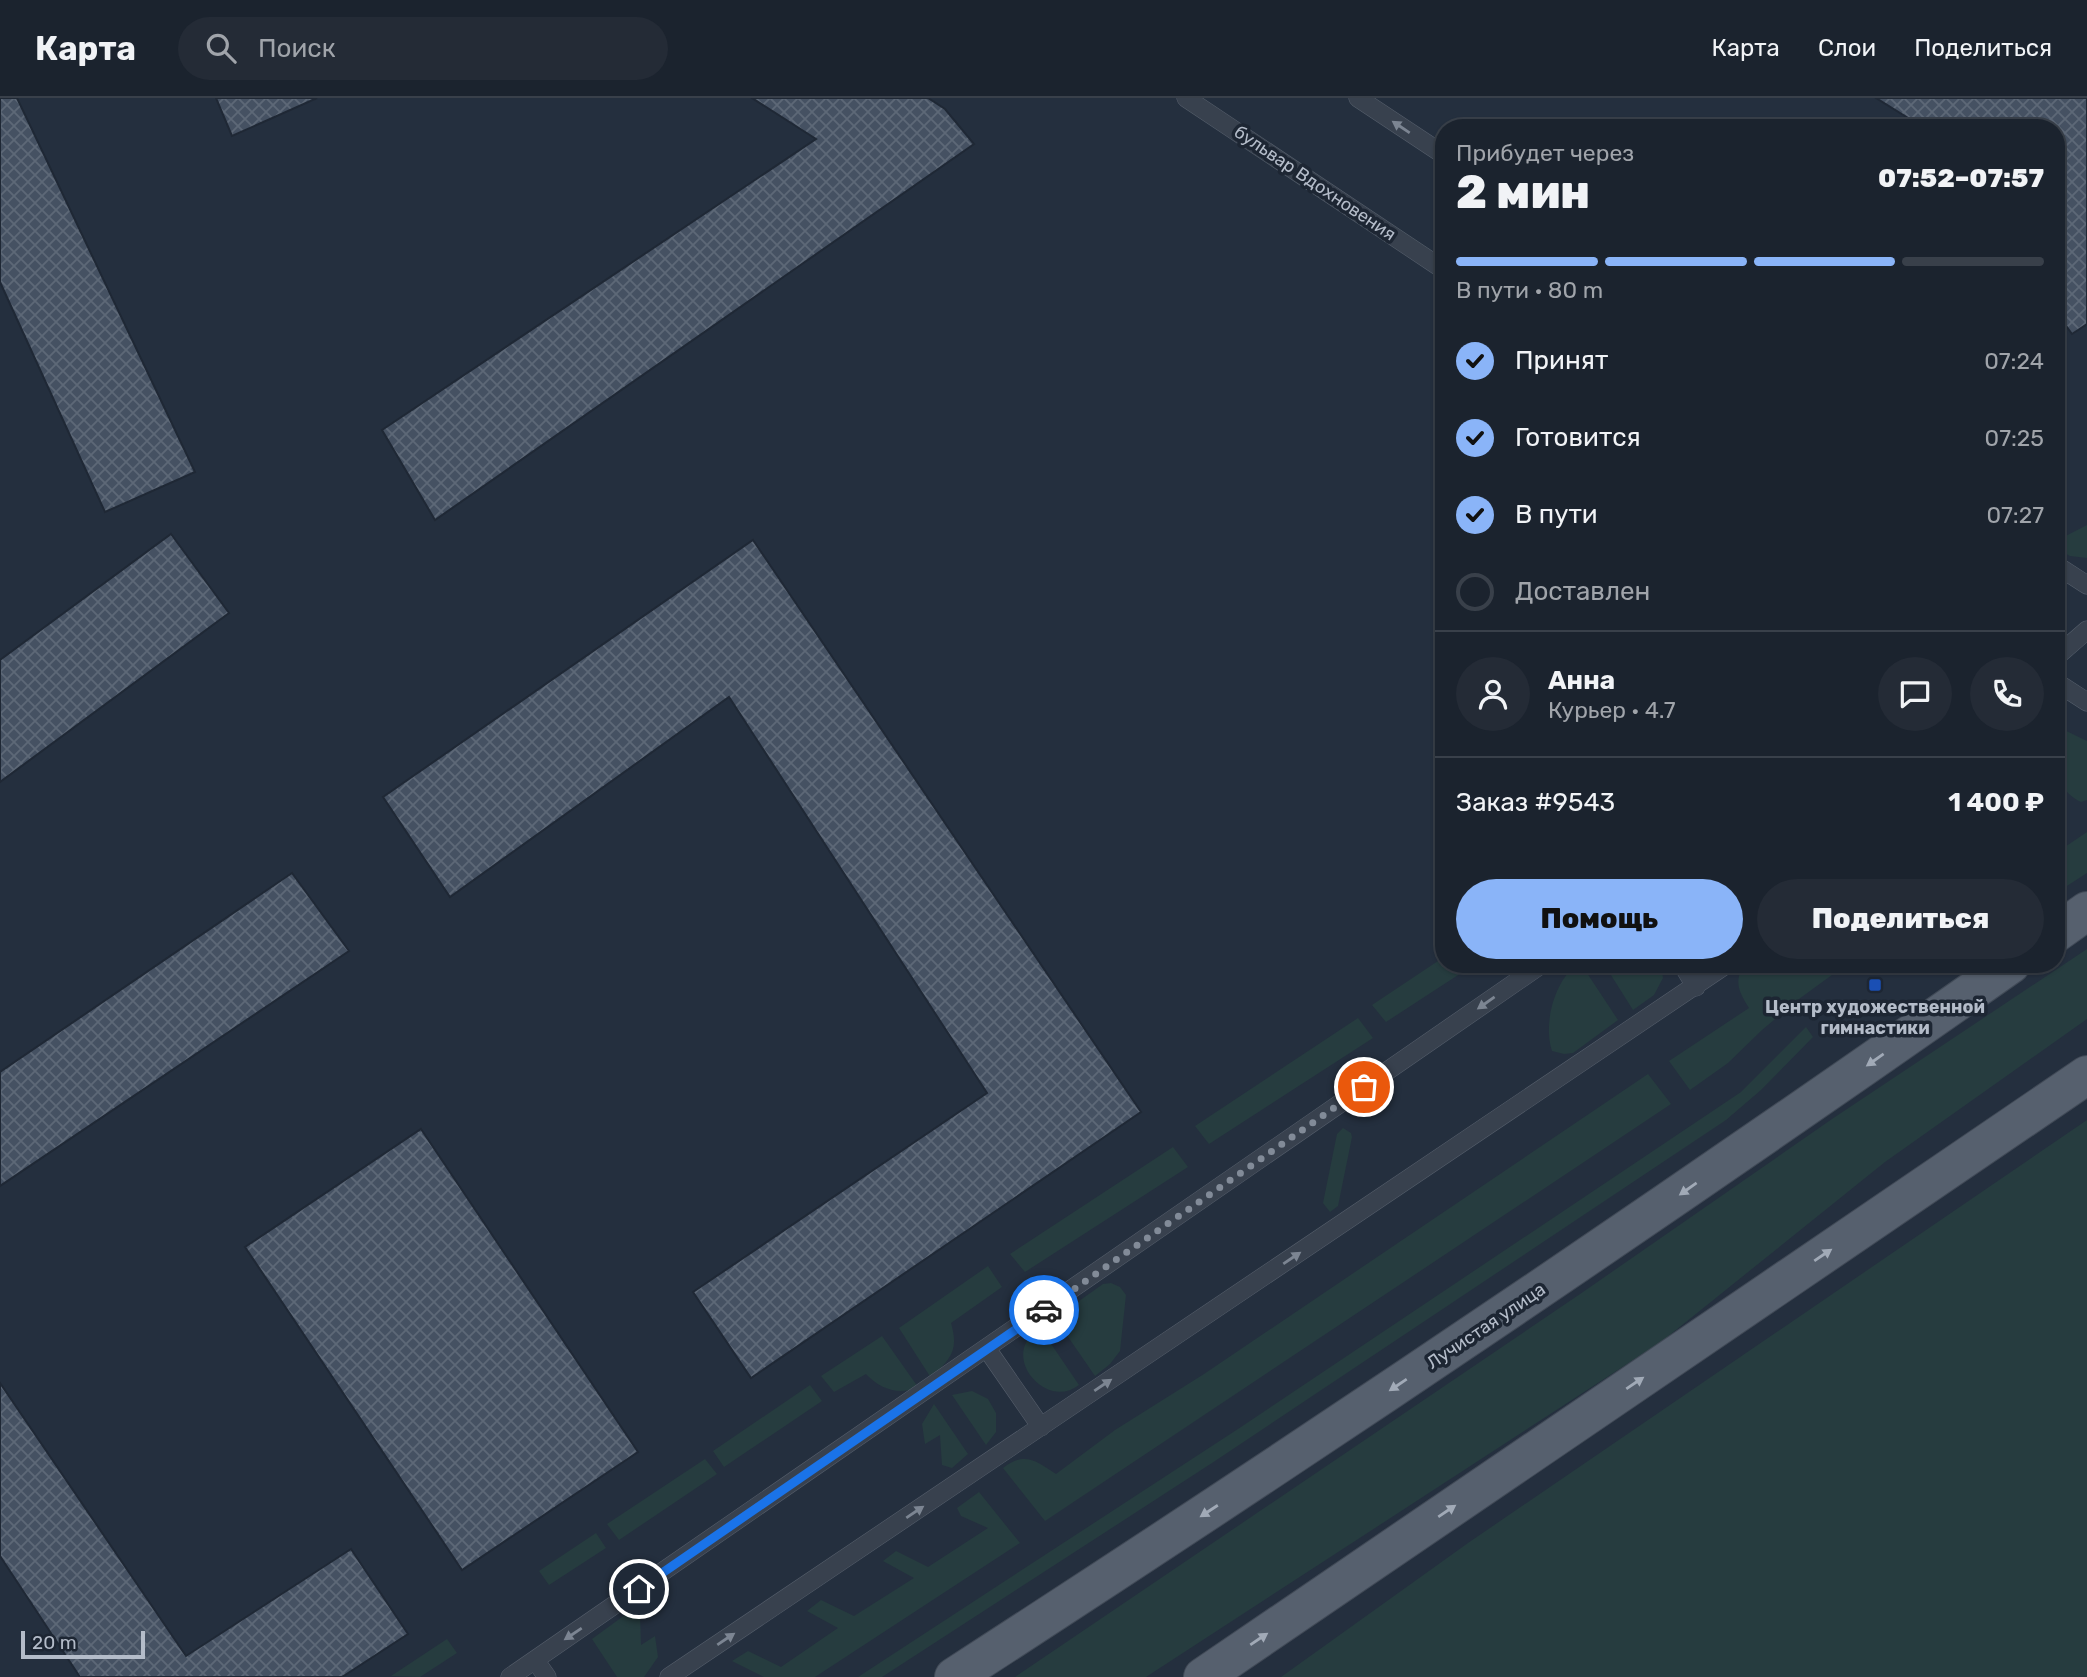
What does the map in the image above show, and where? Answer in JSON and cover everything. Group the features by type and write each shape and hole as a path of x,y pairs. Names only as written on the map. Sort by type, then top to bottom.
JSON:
{"main road":[{"path":"2065,927 2087,911"},
{"name":"Лучистая улица","path":"954,1677 1290,1457 1580,1262 1998,973"},
{"path":"1203,1677 2087,1075"}],"lane":[{"name":"бульвар Вдохновения","path":"1186,98 1435,264"},
{"path":"1359,98 1435,149"},
{"path":"2065,571 2087,585"},
{"path":"2065,649 2087,630"},
{"path":"2065,688 2087,702"},
{"path":"510,1677 1529,973"},
{"path":"1687,973 1696,987"},
{"path":"669,1677 1715,973"},
{"path":"987,1349 1041,1427"},
{"path":"535,1660 547,1677"}],"green space":[{"path":"2087,525 2087,558 2065,553 2065,536"},
{"path":"2065,730 2087,741 2087,800 2081,802 2065,789"},
{"path":"2087,832 2087,873 2065,887 2065,847"},
{"path":"2087,949 2087,1019 1885,1162 1661,1342 1146,1677 1015,1677 1583,1292 1832,1119 2051,973 2065,973 2065,964"},
{"path":"1435,963 1435,973 1461,973 1386,1022 1372,1005"},
{"path":"1568,973 1587,973 1618,1020 1573,1053 1564,1054 1552,1051 1549,1029 1552,1004"},
{"path":"1610,973 1662,973 1663,978 1654,995 1633,1010"},
{"path":"1740,973 1835,973 1762,1030 1728,1063 1690,1090 1669,1061 1749,1008 1742,997"},
{"path":"1358,1018 1373,1038 1209,1144 1195,1126"},
{"path":"1806,1027 1813,1037 1761,1090 1726,1120 1212,1463 882,1677 858,1677 1241,1427 1741,1092"},
{"path":"1648,1074 1671,1104 1045,1521 1003,1468 1024,1459 1036,1462 1056,1474 1115,1430 1204,1374"},
{"path":"2087,1120 2087,1677 1281,1677 1468,1543"},
{"path":"1343,1128 1351,1133 1352,1137 1338,1206 1330,1212 1323,1203 1337,1134"},
{"path":"1173,1147 1188,1167 1025,1272 1010,1254"},
{"path":"988,1266 1002,1287 951,1323 954,1341 952,1354 931,1378 899,1328"},
{"path":"1111,1283 1120,1287 1126,1295 1120,1351 1110,1364 1095,1376 1055,1318 1103,1284"},
{"path":"1041,1329 1079,1385 1066,1391 1052,1391 1040,1385 1030,1375 1024,1364 1023,1351 1029,1339"},
{"path":"882,1336 918,1387 897,1391 877,1384 866,1374 834,1392 821,1376"},
{"path":"810,1385 822,1401 724,1467 713,1451"},
{"path":"972,1391 988,1399 996,1413 996,1432 986,1445 952,1395"},
{"path":"934,1404 968,1454 952,1468 942,1465 940,1435 925,1444 922,1424"},
{"path":"705,1459 717,1474 619,1540 607,1524"},
{"path":"979,1492 1020,1543 815,1677 764,1677 732,1661 748,1651 781,1667 838,1628 807,1611 821,1600 854,1616 914,1578 883,1561 896,1551 928,1567 988,1528 961,1516 957,1508"},
{"path":"596,1533 606,1548 549,1585 539,1571"},
{"path":"633,1609 640,1614 641,1645 655,1636 658,1657 644,1677 617,1677 592,1639"},
{"path":"447,1639 457,1653 420,1677 391,1676"}],"building":[{"path":"0,98 17,98 195,472 105,512 0,282"},
{"path":"216,98 317,98 232,136"},
{"path":"752,98 928,98 945,109 974,144 435,520 382,430 816,139"},
{"path":"1876,98 2087,98 2087,324 2072,334 2065,324 2065,119 1910,119"},
{"path":"171,534 229,613 0,782 0,660"},
{"path":"753,540 1141,1112 751,1378 693,1292 987,1093 729,697 450,897 383,797"},
{"path":"292,873 349,951 0,1186 0,1072"},
{"path":"421,1129 638,1452 462,1570 245,1247"},
{"path":"0,1383 186,1656 351,1549 408,1634 342,1677 80,1677 0,1556"}],"way so far":[{"path":"1044,1310 1364,1087"}],"place":[{"name":"Центр художественной гимнастики","path":"1875,985"}],"route":[{"path":"639,1589 1044,1310"}]}
